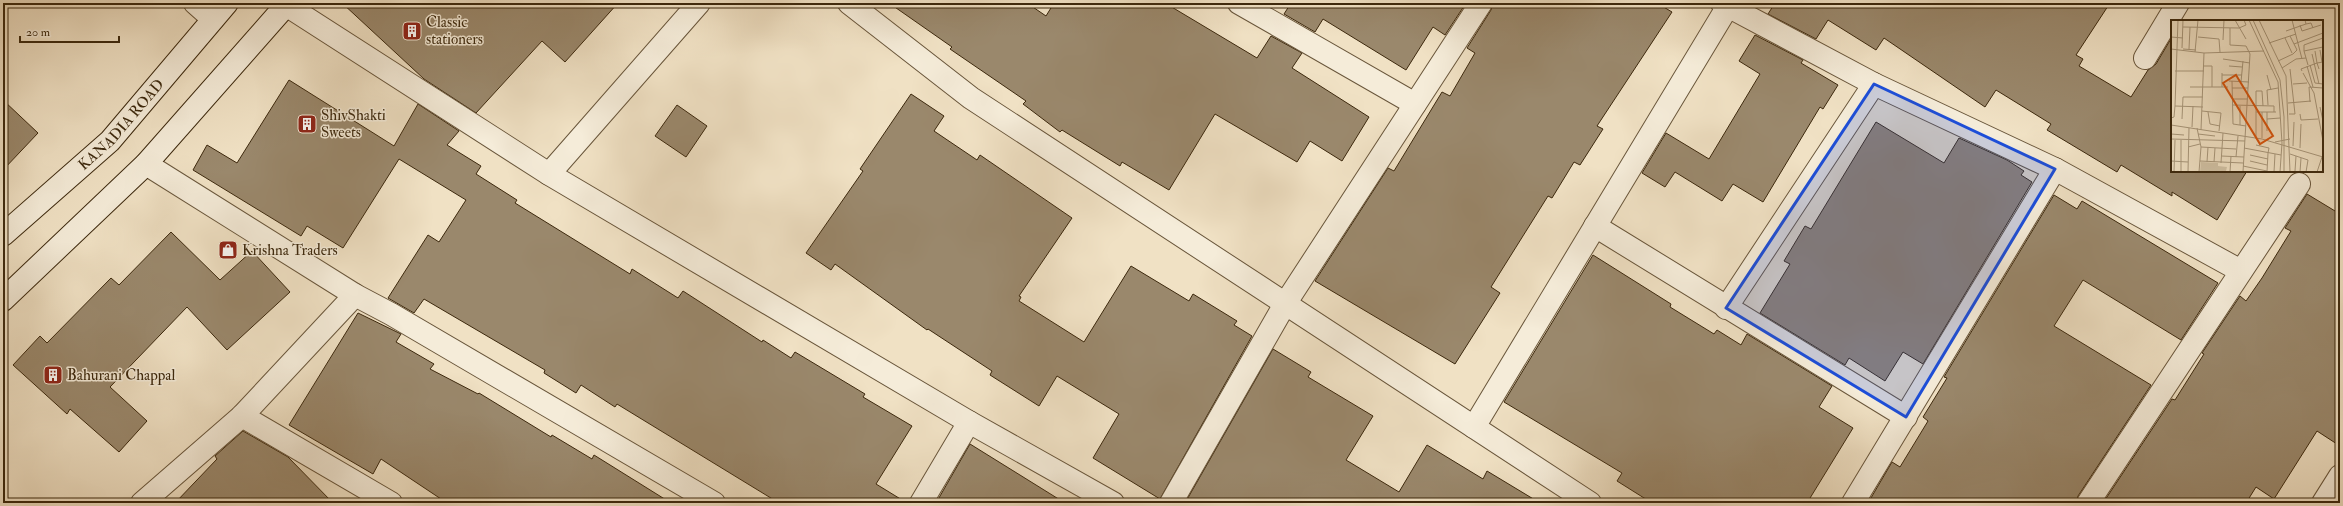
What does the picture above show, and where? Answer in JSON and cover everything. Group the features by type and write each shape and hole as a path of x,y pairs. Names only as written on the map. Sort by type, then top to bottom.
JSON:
{"street":[{"path":"195,3 213,19"},
{"name":"KANADIA ROAD","path":"3,235 110,141 227,3"},
{"path":"549,174 700,3"},
{"path":"849,3 971,98 1590,503"},
{"path":"1239,3 1415,104"},
{"path":"1171,503 1285,304 1482,3"},
{"path":"2145,58 2178,3"},
{"path":"3,300 146,164 287,4 549,174 969,422 1113,503"},
{"path":"1474,426 1596,226 1725,4 1874,84 2055,169 2241,271"},
{"path":"1726,308 1874,84"},
{"path":"146,164 355,296 391,314 714,503"},
{"path":"1853,503 2055,169"},
{"path":"2088,503 2299,184"},
{"path":"1596,226 1726,308 1906,417"},
{"path":"142,503 242,416 355,296"},
{"path":"242,416 376,500"},
{"path":"921,503 969,422"},
{"path":"2323,503 2340,476"}],"highlighted area":[{"path":"1874,84 2055,169 1906,417 1726,308"}],"building":[{"path":"342,3 618,3 565,62 542,41 476,113 424,79"},
{"path":"889,3 1027,3 1046,16 1054,3 1165,3 1257,58 1271,36 1302,53 1292,68 1369,117 1342,161 1310,141 1297,162 1215,114 1169,190 1122,162 1120,166 1062,130 1060,132 1023,104 1026,101 950,49 952,47"},
{"path":"1291,3 1466,3 1445,35 1433,27 1406,70 1323,19 1315,32 1284,14"},
{"path":"1493,3 1657,3 1672,12 1597,126 1603,129 1580,165 1574,162 1552,198 1548,196 1491,287 1500,293 1455,364 1315,281 1388,168 1394,171 1442,92 1450,96 1475,53 1467,48 1491,10"},
{"path":"1775,3 2110,3 2076,55 2083,59 2079,66 2131,97 2148,70 2156,64 2171,39 2171,172 2246,172 2217,220 2172,192 2172,196 2121,165 2117,172 2047,130 2051,124 1996,90 1985,107 1884,38 1876,50 1828,20 1816,39 1768,14"},
{"path":"1755,35 1803,60 1801,63 1838,85 1823,109 1820,107 1763,202 1733,184 1722,201 1675,172 1665,187 1642,173 1666,133 1709,159 1760,74 1739,61"},
{"path":"289,80 394,146 418,104 459,131 447,145 481,166 476,174 517,200 515,203 630,274 632,269 678,298 683,291 762,342 763,340 791,358 795,352 865,394 863,397 912,426 876,484 907,503 779,503 617,404 615,407 581,385 576,393 544,373 545,370 424,299 414,313 388,298 428,235 439,242 466,200 399,159 343,248 307,226 301,236 193,170 207,145 237,163"},
{"path":"911,94 944,116 934,131 977,160 980,155 1072,218 1019,296 1021,297 1019,301 1084,342 1131,266 1189,301 1193,294 1237,321 1234,325 1252,336 1160,499 1093,458 1119,414 1057,376 1039,406 990,375 992,371 928,329 927,330 835,264 831,270 806,253 863,171 860,169"},
{"path":"3,100 38,133 3,170"},
{"path":"677,105 707,126 686,157 655,136"},
{"path":"1876,122 1944,163 1959,138 2007,160 2024,171 2021,175 2032,182 1923,364 1903,352 1885,381 1849,358 1845,365 1760,313 1790,264 1784,261 1805,226 1811,229"},
{"path":"2307,194 2340,214 2340,446 2317,431 2274,499 2256,487 2246,503 2103,503 2172,399 2175,400 2204,354 2202,353 2240,296 2246,301 2262,278 2291,231 2285,228"},
{"path":"2054,195 2077,209 2082,201 2218,283 2181,340 2083,280 2054,326 2151,385 2078,496 2076,503 1868,503 1892,462 1900,467 1928,421 1923,417 1947,378 1944,377"},
{"path":"171,232 220,280 252,251 290,292 227,350 187,307 110,387 147,421 119,452 70,409 67,414 13,365 40,336 47,343 111,278 119,285"},
{"path":"1593,255 1671,304 1670,307 1714,334 1717,330 1741,345 1747,334 1832,386 1819,407 1853,428 1807,503 1652,503 1617,481 1622,473 1504,402"},
{"path":"358,313 401,334 396,342 434,364 430,369 478,394 479,393 551,437 552,435 592,459 594,455 671,503 447,503 381,459 373,474 289,425"},
{"path":"1273,349 1311,372 1308,377 1373,416 1346,460 1399,492 1427,445 1483,479 1487,471 1540,503 1185,503"},
{"path":"243,431 288,457 333,503 175,503 217,459 215,456"},
{"path":"970,444 1065,503 936,503"}],"place":[{"name":"Classic stationers","path":"412,31"},
{"name":"ShivShakti Sweets","path":"307,124"},
{"name":"Krishna Traders","path":"228,250"},
{"name":"Bahurani Chappal","path":"53,375"}]}
